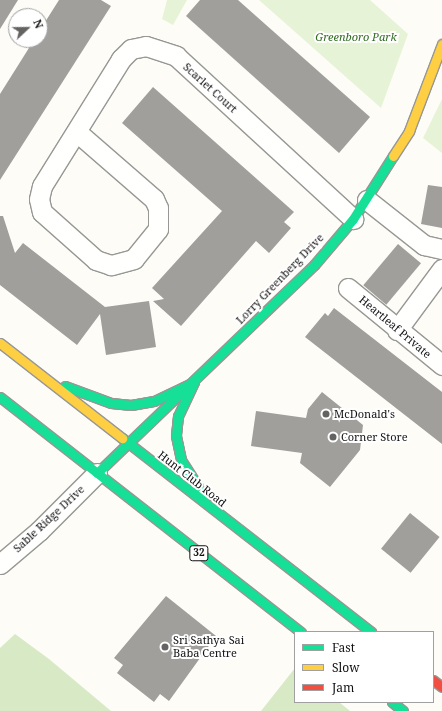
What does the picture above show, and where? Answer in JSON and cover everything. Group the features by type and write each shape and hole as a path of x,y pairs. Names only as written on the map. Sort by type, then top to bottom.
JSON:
{"main road":[{"name":"Lorry Greenberg Drive","path":"97,473 194,382 314,265 353,219 367,200 409,131 442,44"},
{"name":"Hunt Club Road","path":"0,343 127,444 370,631"},
{"path":"42,375 122,406 154,401 194,382"},
{"path":"194,382 178,416 178,446 187,472 216,513"},
{"name":"32","path":"0,398 300,631"},
{"path":"434,681 442,687"},
{"path":"393,703 403,711"}],"street":[{"name":"Scarlet Court","path":"78,133 154,199 158,208 158,229 134,259 124,264 96,260 42,212 40,199 42,186 78,133 121,59 131,49 146,46 163,50 176,56 353,219"},
{"path":"367,200 424,245 442,249"},
{"path":"397,330 442,268"},
{"name":"Heartleaf Private","path":"348,288 397,330 442,365"},
{"name":"Sable Ridge Drive","path":"0,564 39,531 97,473"}],"green space":[{"path":"167,0 187,0 173,25 162,19"},
{"name":"Greenboro Park","path":"259,0 370,0 408,34 381,108"},
{"path":"442,99 442,153 423,138"},
{"path":"15,634 49,659 111,711 0,711 0,648"},
{"path":"294,669 294,703 340,703 350,711 261,711"}],"building":[{"path":"0,0 18,0 13,8 8,8 8,16 0,29"},
{"path":"59,0 101,0 111,6 0,180 0,94 29,48 48,48 48,17"},
{"path":"200,0 238,0 370,117 339,153 186,16"},
{"path":"153,87 294,212 284,222 291,228 269,253 256,241 181,326 153,301 164,299 152,288 222,211 122,123"},
{"path":"428,185 442,187 442,228 421,224"},
{"path":"0,216 3,216 15,253 23,243 105,307 149,301 156,347 106,355 100,314 77,345 0,285"},
{"path":"398,244 421,263 386,305 363,285"},
{"path":"334,308 442,392 442,444 305,337 325,313 328,316"},
{"name":"Corner Store","path":"322,392 363,425 360,450 330,487 300,463 302,453 251,446 256,411 306,418 308,409"},
{"path":"410,513 440,537 411,573 381,549"},
{"name":"Sri Sathya Sai Baba Centre","path":"166,596 216,636 169,701 160,694 154,702 117,673 123,665 114,658"}],"traffic: fast":[{"path":"97,473 314,265 353,219 393,156"},
{"path":"194,382 178,416 176,436 181,460 203,494"},
{"path":"65,386 111,403 131,405 154,401 194,382"},
{"path":"0,397 300,631"},
{"path":"122,438 370,631"},
{"path":"393,703 403,711"}],"traffic: slow":[{"path":"393,156 409,131 442,44"},
{"path":"0,343 122,438"}],"traffic: jam":[{"path":"434,681 442,687"}],"place":[{"name":"McDonald's","path":"326,414"},
{"name":"Corner Store","path":"333,437"},
{"name":"Sri Sathya Sai Baba Centre","path":"165,647"}]}
